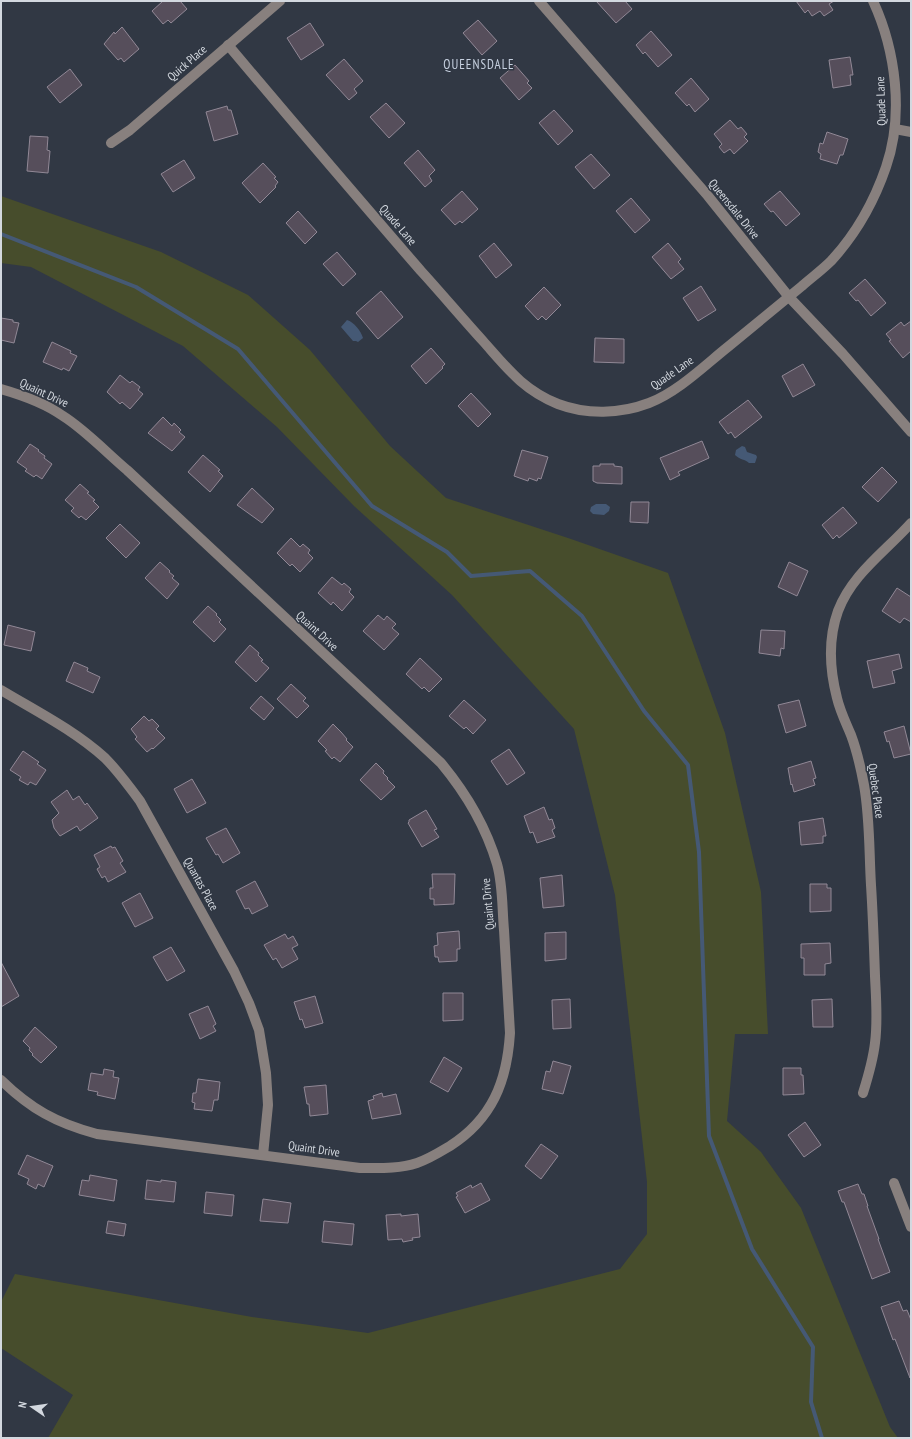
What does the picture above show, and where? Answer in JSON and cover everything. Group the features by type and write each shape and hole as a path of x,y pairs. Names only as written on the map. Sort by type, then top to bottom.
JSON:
{"street":[{"name":"Quick Place","path":"111,144 130,130 280,1"},
{"name":"Queensdale Drive","path":"538,1 708,196 789,297 843,354 911,432"},
{"name":"Quade Lane","path":"228,45 456,311 522,384 542,396 575,409 614,412 651,402 668,393 697,372 830,262 866,215 887,165 895,129 895,96 891,56 883,22 873,1"},
{"path":"895,129 911,132"},
{"name":"Quaint Drive","path":"1,389 38,402 64,416 127,470 441,763 453,777 480,820 490,842 497,865 501,889 510,1033 509,1054 505,1074 497,1094 487,1112 475,1126 458,1141 418,1163 384,1168 360,1168 97,1134 74,1128 38,1110 18,1096 1,1080"},
{"name":"Quebec Place","path":"863,1093 874,1049 876,1017 867,810 864,785 852,737 838,700 833,679 831,657 833,635 838,612 845,595 855,579 865,568 911,523"},
{"name":"Quantas Place","path":"1,690 84,741 110,764 124,779 140,801 234,971 249,1003 259,1030 266,1073 268,1105 263,1155"},
{"path":"894,1183 911,1226"}],"green space":[{"path":"1,196 161,252 248,295 310,350 390,446 446,498 668,573 725,733 761,892 768,1034 735,1034 727,1121 761,1152 801,1208 890,1427 898,1438 48,1438 73,1395 1,1348 1,1302 15,1274 252,1317 368,1333 620,1269 647,1234 647,1182 615,895 574,729 452,595 354,506 277,427 183,346 31,267 1,263"}],"water":[{"path":"347,320 355,325 361,333 363,338 358,342 353,341 341,327"},
{"path":"742,446 745,447 747,452 756,455 757,457 755,463 749,463 735,455 736,450"},
{"path":"596,504 606,504 610,507 609,511 604,515 593,514 590,511 591,507"}],"building":[{"path":"163,1 180,1 187,9 171,23 168,20 163,24 152,11"},
{"path":"596,1 625,1 632,9 616,23"},
{"path":"796,1 834,1 829,4 833,10 824,16 820,11 812,16 808,10 805,13"},
{"path":"478,20 497,41 482,55 463,33"},
{"path":"310,23 324,45 301,60 287,38"},
{"path":"122,27 139,49 124,62 121,58 118,60 104,44 114,32 115,34"},
{"path":"651,31 672,55 658,67 645,52 643,54 636,45"},
{"path":"850,57 853,75 850,75 851,85 833,88 829,60"},
{"path":"344,59 363,81 354,89 357,93 349,100 326,75"},
{"path":"515,65 529,81 527,83 532,88 519,100 500,78"},
{"path":"70,69 82,85 60,103 47,87"},
{"path":"691,78 709,99 695,112 689,104 687,106 675,93"},
{"path":"386,103 405,123 389,138 370,117"},
{"path":"227,106 228,110 231,110 238,134 214,141 206,112"},
{"path":"554,110 573,131 558,145 539,123"},
{"path":"730,120 738,129 741,127 747,134 744,137 748,141 734,154 730,149 724,153 719,147 722,144 714,134"},
{"path":"827,132 848,139 843,155 840,155 837,164 820,159 821,154 818,152 820,143 823,144"},
{"path":"30,136 48,137 47,150 50,151 48,173 27,171"},
{"path":"418,150 435,170 429,176 432,181 425,187 404,163"},
{"path":"591,154 610,175 594,189 575,167"},
{"path":"184,160 195,178 173,192 161,174"},
{"path":"263,163 276,177 274,178 278,182 275,186 276,187 260,203 242,183"},
{"path":"462,191 478,209 462,223 460,221 455,225 441,210"},
{"path":"780,191 800,214 786,226 773,211 771,212 764,204"},
{"path":"631,198 650,220 635,233 616,211"},
{"path":"298,211 317,232 305,244 286,223"},
{"path":"494,243 512,265 496,278 479,256"},
{"path":"668,243 681,259 678,262 684,269 671,279 652,257"},
{"path":"337,252 356,274 343,286 323,264"},
{"path":"865,279 886,303 871,316 858,300 856,301 849,293"},
{"path":"701,286 716,310 698,321 683,298"},
{"path":"544,287 561,305 546,320 542,316 538,320 525,306"},
{"path":"381,291 403,317 378,339 356,313"},
{"path":"1,318 13,320 13,322 19,323 14,343 1,340"},
{"path":"911,321 911,351 903,358 889,341 891,340 886,334 901,322 904,326"},
{"path":"595,338 624,339 624,363 594,362"},
{"path":"52,342 71,351 70,353 77,356 69,371 63,368 62,370 43,362"},
{"path":"431,348 445,364 442,367 443,368 426,384 411,366"},
{"path":"803,364 815,385 793,397 782,376"},
{"path":"120,375 130,383 132,381 140,387 138,390 143,394 130,409 122,402 120,404 107,392"},
{"path":"471,393 491,414 478,427 458,406"},
{"path":"748,400 762,417 735,438 731,432 728,434 719,422"},
{"path":"163,417 172,426 174,423 181,430 179,432 185,437 172,451 148,433"},
{"path":"702,441 709,458 678,472 680,475 670,480 660,458"},
{"path":"30,444 39,450 38,451 45,456 44,458 52,464 42,479 36,475 34,477 25,471 27,469 17,462"},
{"path":"522,450 548,457 541,479 538,478 537,481 529,478 528,481 514,476"},
{"path":"203,455 220,470 218,471 223,476 210,492 188,472"},
{"path":"600,464 614,464 614,466 622,467 622,484 597,483 593,481 593,466 600,466"},
{"path":"882,467 897,482 878,502 862,487"},
{"path":"80,484 89,492 87,493 95,500 93,501 99,507 86,520 81,516 79,518 71,511 74,508 65,500"},
{"path":"252,488 274,509 262,523 237,505"},
{"path":"631,502 649,502 648,523 630,522"},
{"path":"843,507 857,523 839,538 837,535 833,539 822,525"},
{"path":"120,524 140,543 126,558 106,538"},
{"path":"291,538 300,547 303,544 310,550 308,553 313,558 300,572 292,564 290,566 277,553"},
{"path":"160,562 170,571 169,572 174,576 172,578 179,584 167,599 145,578"},
{"path":"789,562 808,571 797,596 778,587"},
{"path":"332,577 342,585 344,583 351,589 349,592 354,597 342,611 333,602 331,605 318,593"},
{"path":"897,588 911,597 911,622 904,618 900,623 882,611"},
{"path":"208,606 217,614 216,615 221,620 219,622 226,629 214,642 193,622"},
{"path":"378,615 384,620 387,616 396,624 392,628 399,634 384,650 363,631"},
{"path":"8,625 35,632 31,651 4,645"},
{"path":"761,630 785,631 784,649 781,648 780,656 759,653"},
{"path":"250,645 259,653 258,655 263,660 261,661 269,668 256,682 235,662"},
{"path":"899,654 902,668 892,671 895,683 873,688 867,661"},
{"path":"420,658 442,679 429,692 424,687 422,689 406,674"},
{"path":"74,662 88,668 87,671 100,677 93,693 66,681"},
{"path":"291,684 306,698 303,701 309,706 297,718 277,699"},
{"path":"261,696 274,708 264,720 250,708"},
{"path":"464,700 486,720 473,734 466,727 464,729 449,716"},
{"path":"799,700 806,726 786,733 778,705"},
{"path":"144,716 149,721 152,719 159,726 156,729 165,738 153,749 152,748 147,752 135,739 137,737 131,729"},
{"path":"333,724 353,747 340,762 334,757 332,759 325,751 327,750 318,741"},
{"path":"904,726 911,754 894,758 889,741 887,742 884,732"},
{"path":"509,749 525,773 507,785 491,761"},
{"path":"23,751 39,762 37,764 46,770 36,785 30,782 28,785 19,780 21,777 10,770"},
{"path":"811,761 816,778 813,779 815,785 794,792 792,784 791,785 788,768"},
{"path":"376,763 384,771 383,773 388,778 387,779 395,787 381,800 360,780"},
{"path":"192,779 206,803 187,813 174,789"},
{"path":"67,790 73,800 79,796 85,805 87,803 98,818 80,831 77,826 60,836 54,828 52,820 59,813 51,802"},
{"path":"544,807 549,820 552,819 555,828 552,830 555,837 537,843 533,832 530,833 524,816"},
{"path":"426,810 437,829 434,830 439,837 422,847 408,823 409,820"},
{"path":"823,818 826,836 823,836 823,843 801,845 799,822"},
{"path":"226,828 240,853 223,863 218,854 216,855 206,838"},
{"path":"111,846 112,848 115,847 123,861 120,863 126,872 108,882 105,876 102,878 97,869 100,867 94,855"},
{"path":"432,874 455,874 454,904 434,905 434,899 430,899 430,888 433,888"},
{"path":"562,875 564,906 543,908 540,878"},
{"path":"255,881 268,906 252,914 249,908 245,909 236,891"},
{"path":"810,884 827,884 827,888 831,888 831,911 810,912"},
{"path":"140,893 153,918 135,927 122,903"},
{"path":"459,931 460,949 457,949 457,961 439,962 438,957 435,957 434,946 438,945 437,933"},
{"path":"566,932 566,959 545,961 545,933"},
{"path":"285,934 288,939 293,936 298,945 292,948 298,959 282,968 276,958 273,960 264,945"},
{"path":"830,943 831,963 825,964 825,975 804,975 804,958 801,958 801,944"},
{"path":"171,947 185,971 167,981 153,957"},
{"path":"1,962 19,996 1,1007"},
{"path":"443,993 463,993 463,1020 443,1021"},
{"path":"315,996 323,1023 305,1028 302,1019 300,1020 294,1002"},
{"path":"570,999 571,1028 553,1029 552,1000"},
{"path":"832,999 833,1027 813,1027 812,1000"},
{"path":"208,1006 216,1024 213,1026 216,1031 200,1039 189,1014"},
{"path":"35,1027 57,1047 41,1063 32,1055 33,1054 29,1050 30,1048 23,1041"},
{"path":"444,1057 462,1068 448,1092 430,1082"},
{"path":"553,1061 571,1066 563,1094 542,1089 546,1071 550,1072"},
{"path":"783,1068 801,1068 804,1094 783,1095"},
{"path":"104,1069 114,1071 113,1077 119,1078 115,1099 97,1095 98,1092 88,1090 91,1073 103,1075"},
{"path":"198,1079 220,1082 218,1100 214,1100 212,1111 194,1109 195,1103 192,1102 193,1093 196,1093"},
{"path":"326,1085 328,1114 310,1116 309,1104 307,1104 304,1087"},
{"path":"382,1093 383,1097 396,1094 401,1114 372,1119 368,1101 374,1099 373,1096"},
{"path":"805,1122 821,1145 804,1157 788,1135"},
{"path":"541,1144 558,1156 541,1179 525,1166"},
{"path":"27,1155 53,1166 44,1187 38,1184 36,1189 27,1184 29,1179 18,1174"},
{"path":"90,1175 117,1180 114,1201 79,1195 82,1180 89,1181"},
{"path":"147,1180 176,1182 174,1202 145,1199"},
{"path":"481,1183 490,1200 465,1213 456,1197 458,1196 456,1193 471,1185 472,1188"},
{"path":"858,1184 862,1194 864,1194 890,1272 872,1279 844,1202 842,1202 838,1191"},
{"path":"206,1192 234,1195 232,1216 204,1213"},
{"path":"263,1199 291,1203 288,1223 260,1221"},
{"path":"401,1214 401,1216 418,1214 420,1237 412,1238 413,1240 403,1242 402,1239 388,1240 386,1215"},
{"path":"108,1221 126,1224 124,1236 106,1233"},
{"path":"324,1221 354,1224 352,1245 322,1242"},
{"path":"899,1301 903,1311 907,1310 911,1320 910,1378 895,1339 893,1340 881,1307"}],"waterway":[{"path":"1,234 136,287 238,349 372,506 447,552 471,576 530,571 582,616 644,711 688,765 699,852 709,1136 752,1249 813,1347 811,1402 822,1438"}],"district":[{"name":"QUEENSDALE","path":"479,64"}]}
